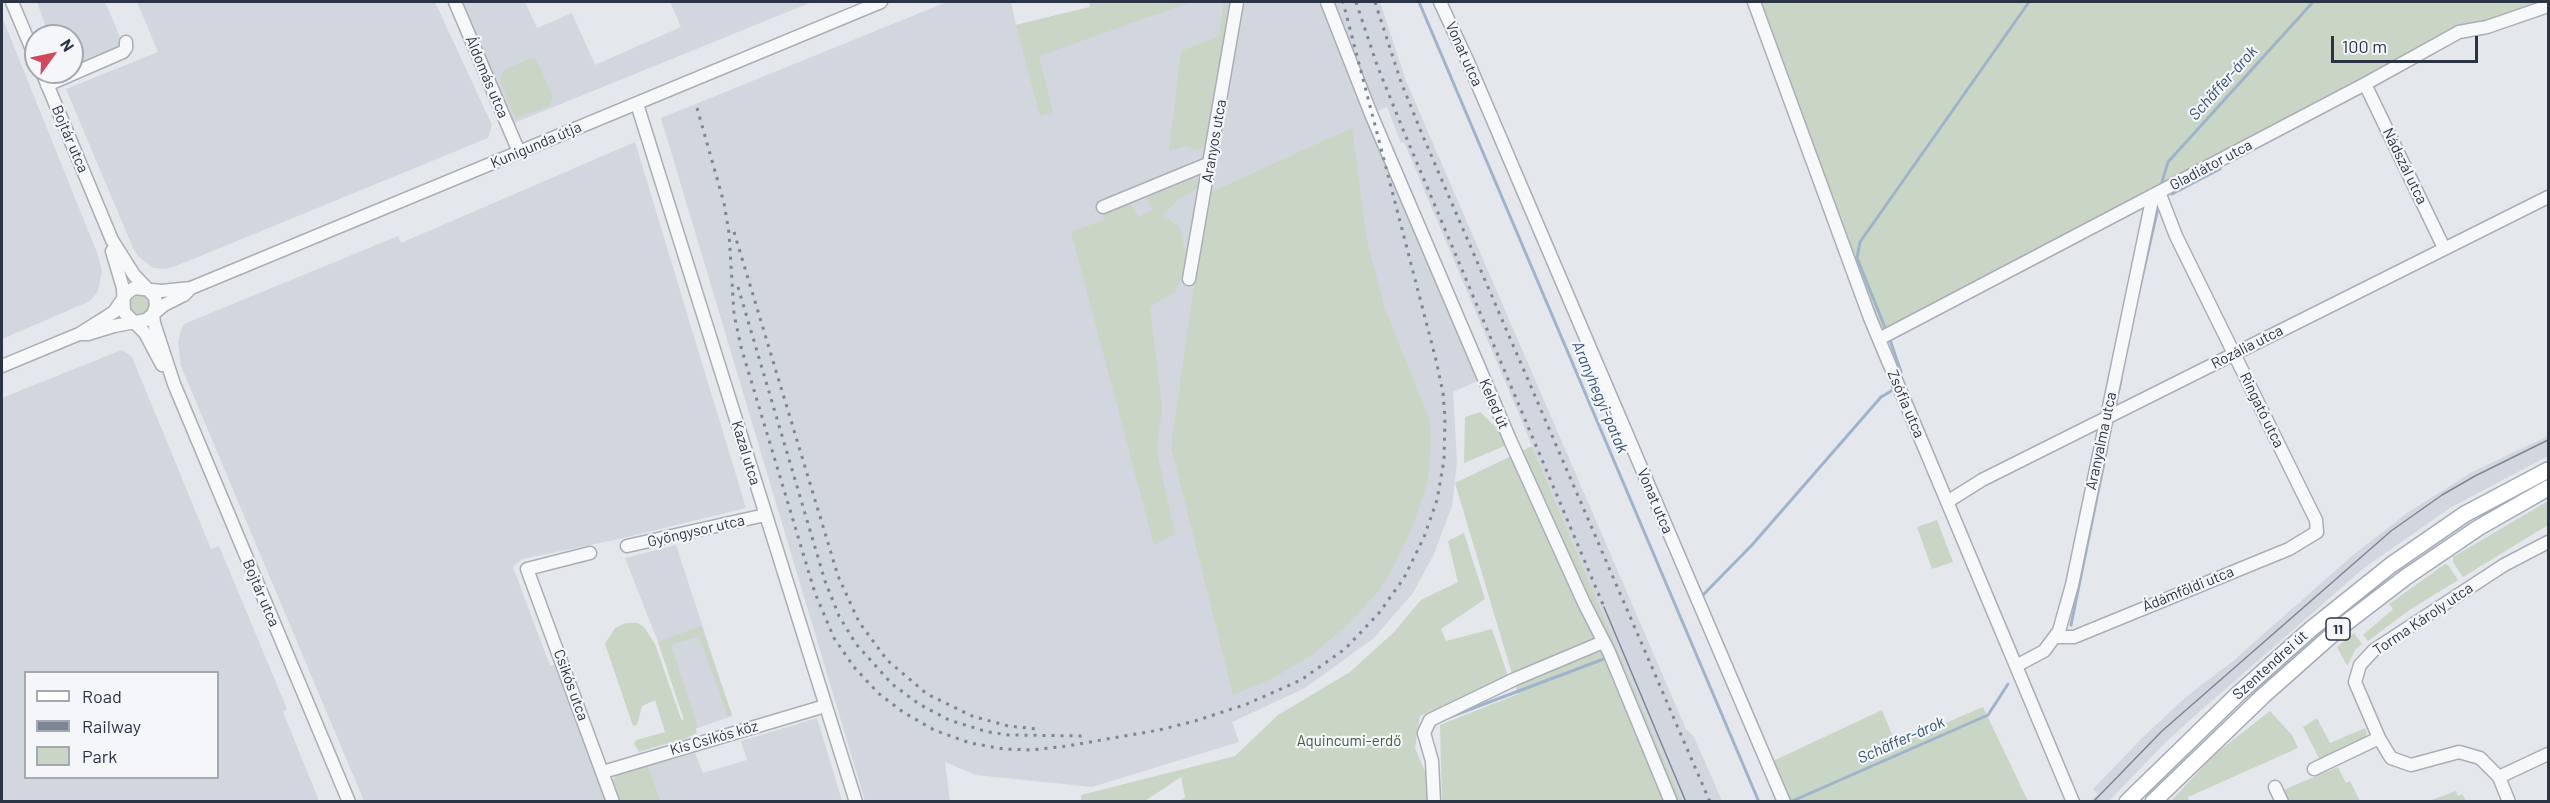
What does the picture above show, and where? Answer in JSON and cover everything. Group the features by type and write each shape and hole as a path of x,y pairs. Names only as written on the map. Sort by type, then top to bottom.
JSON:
{"main road":[{"name":"Szentendrei út","path":"2127,801 2238,694 2311,629 2397,560 2465,514 2548,470"},
{"name":"Szentendrei út","path":"2152,801 2263,696 2342,626 2406,577 2460,540 2548,488"}],"street":[{"path":"12,2 24,30"},
{"name":"Áldomás utca","path":"455,2 519,152"},
{"name":"Kunigunda útja","path":"79,334 88,334 146,320 191,288 881,2"},
{"name":"Aranyos utca","path":"1189,279 1237,2"},
{"name":"Keled út","path":"1327,2 1371,114 1507,433 1608,652 1671,801"},
{"name":"Vonat utca","path":"1440,2 1477,83 1784,801"},
{"name":"Zsófia utca","path":"1754,2 1879,339 2073,801"},
{"name":"Gladiátor utca","path":"1879,339 2365,84 2459,32 2487,27 2548,6"},
{"path":"47,85 123,52 126,42"},
{"name":"Nádszál utca","path":"2365,84 2444,248"},
{"name":"Bojtár utca","path":"47,85 112,240 134,275 146,289"},
{"name":"Kazal utca","path":"637,104 856,801"},
{"path":"1103,207 1210,163"},
{"name":"Ringató utca","path":"2156,193 2316,520 2317,532"},
{"name":"Aranyalma utca","path":"2056,637 2072,585 2105,417 2156,193"},
{"name":"Rozália utca","path":"1947,502 1982,480 2105,417 2548,197"},
{"name":"Bojtár utca","path":"112,240 112,250 124,298"},
{"name":"Kunigunda útja","path":"2,366 79,334 114,312 134,288 161,291 191,288"},
{"path":"146,289 156,300 153,314"},
{"path":"124,298 124,312 135,321"},
{"name":"Bojtár utca","path":"153,314 174,384 349,801"},
{"name":"Bojtár utca","path":"135,321 149,339 174,384"},
{"name":"Gyöngysor utca","path":"627,546 765,516"},
{"name":"Ádámföldi utca","path":"2056,637 2074,637 2289,549 2317,532"},
{"name":"Torma Károly utca","path":"2509,801 2499,777 2480,758 2459,752 2411,765 2391,758 2379,738 2355,682 2360,665 2374,650 2470,587 2548,542"},
{"name":"Csikós utca","path":"590,553 528,569 613,801"},
{"path":"2016,666 2044,651 2056,637"},
{"path":"1434,801 1432,761 1424,733 1430,720 1515,679 1608,652"},
{"name":"Kis Csikós köz","path":"603,772 825,706"},
{"path":"2314,770 2379,738"},
{"path":"2499,777 2548,754"},
{"path":"2275,787 2282,801"}],"shaded area":[{"path":"37,2 105,2 124,46 84,63 84,24 45,24"},
{"path":"137,2 435,2 492,125 488,138 176,266 166,269 153,268 139,257 133,248 66,89 84,84 84,82 158,52"},
{"path":"462,2 525,2 537,28 572,13 595,65 681,27 670,2 812,2 514,123"},
{"path":"947,2 1011,2 1016,25 1090,7 1089,2 1380,2 1406,81 1686,729 1694,737 1722,801 1682,801 1404,142 1401,143 1387,107 1372,113 1479,380 1453,392 1457,462 1452,506 1434,554 1413,593 1374,638 1305,688 1232,722 1239,742 1092,787 976,775 945,762 950,801 865,801 661,118"},
{"path":"2,17 24,72 24,84 29,84 98,255 102,271 98,291 90,301 2,339"},
{"path":"635,142 746,508 619,539 522,559 513,567 550,666 557,664 605,801 364,801 181,366 178,342 181,330 184,324 398,236 401,243"},
{"path":"122,350 132,357 211,549 219,546 287,709 283,712 319,801 2,801 2,398"},
{"path":"2548,436 2548,456 2450,508 2364,568 2165,743 2109,801 2090,801 2098,794 2093,789 2143,737 2186,697 2233,661 2353,555 2407,513 2472,472"},
{"path":"676,545 732,716 689,731 658,642 625,558"},
{"path":"817,718 842,801 661,801 648,766 695,753 703,773 747,760 741,741"}],"green space":[{"path":"1089,2 1191,2 1039,56 1053,112 1040,116 1016,25 1090,7"},
{"path":"1224,2 1231,2 1208,145 1198,150 1185,146 1169,151 1181,51 1218,37"},
{"path":"1748,2 2548,2 2459,32 1879,339"},
{"path":"531,58 537,60 553,97 549,106 518,118 513,113 500,82 503,71"},
{"path":"1352,128 1367,241 1385,309 1430,420 1428,479 1417,516 1397,560 1379,591 1344,628 1313,654 1275,677 1233,695 1171,447 1207,194"},
{"path":"1192,179 1198,181 1198,188 1178,200 1163,215 1180,228 1186,254 1183,273 1176,291 1150,307 1162,407 1157,451 1175,534 1154,545 1071,232 1104,220 1103,214 1130,204 1138,217 1153,210 1146,198"},
{"path":"140,295 147,298 150,305 147,312 140,315 133,312 130,305 133,298"},
{"path":"1480,412 1502,433 1507,445 1464,463 1465,417"},
{"path":"1532,446 1682,801 1442,801 1440,725 1518,694 1455,483"},
{"path":"2548,501 2548,525 2463,577 2453,562 2453,557"},
{"path":"1937,520 1953,562 1932,569 1917,527"},
{"name":"Aquincumi-erdő","path":"1464,533 1485,599 1441,629 1446,641 1492,629 1508,676 1420,716 1415,748 1427,776 1431,778 1431,801 1179,801 1185,797 1181,777 1145,801 1081,802 1081,795 1235,756 1278,715 1350,672 1394,632 1421,600 1458,582 1448,541"},
{"path":"2445,564 2458,580 2408,611 2368,641 2363,635 2393,609 2389,604"},
{"path":"626,623 638,623 644,627 655,644 681,719 684,720 658,642 701,626 732,715 728,717 699,636 671,645 698,727 695,728 697,733 676,743 639,752 634,744 636,740 665,732 655,700 642,706 637,725 633,726 605,644 615,628"},
{"path":"2354,633 2362,644 2355,650 2348,665 2337,647"},
{"path":"1983,707 2028,801 1791,801 1773,761 1882,710 1896,744"},
{"path":"2270,711 2292,735 2298,748 2188,797 2189,801 2171,801 2215,754"},
{"path":"2317,718 2330,743 2365,728 2367,733 2365,739 2320,760 2303,727"},
{"path":"648,766 661,801 620,801 613,780 615,776"},
{"path":"2338,767 2346,783 2350,781 2360,801 2284,801 2283,790"},
{"path":"2456,791 2458,796 2462,794 2466,801 2429,801"}],"waterway":[{"name":"Aranyhegyi-patak","path":"1419,2 1759,802"},
{"path":"1886,330 1857,258 1860,242 2029,2"},
{"name":"Schäffer-árok","path":"2161,185 2168,162 2313,2"},
{"path":"2172,194 2220,169"},
{"name":"Schäffer-árok","path":"2139,291 2158,208"},
{"path":"1890,340 1901,372"},
{"name":"Schäffer-árok","path":"2116,403 2121,380"},
{"path":"1703,598 1703,595 1752,545 1881,397 1893,390"},
{"name":"Schäffer-árok","path":"2071,625 2107,448"},
{"path":"1447,718 1609,657"},
{"name":"Schäffer-árok","path":"1790,802 1988,715 2008,684"}],"tram line":[{"path":"2093,802 2162,731 2391,531 2442,495 2548,440"},
{"path":"1604,607 1686,802"}],"railway":[{"path":"697,108 724,203 729,233 734,314 741,347 815,593 834,638 854,667 878,693 903,712 934,730 970,743 1004,749 1031,750 1067,746 1159,730 1195,721 1247,704 1301,680 1345,649 1379,613 1404,578 1424,537 1437,500 1444,460 1443,393 1343,2"},
{"path":"1356,2 1377,65 1404,132 1604,607"},
{"path":"1375,2 1401,82 1422,134 1710,802"},
{"path":"734,232 838,576 859,622 887,660 927,694 972,716 1008,726 1037,729"},
{"path":"738,287 825,581 839,616 856,644 892,684 919,704 949,720 988,732 1009,735 1087,736"}]}
